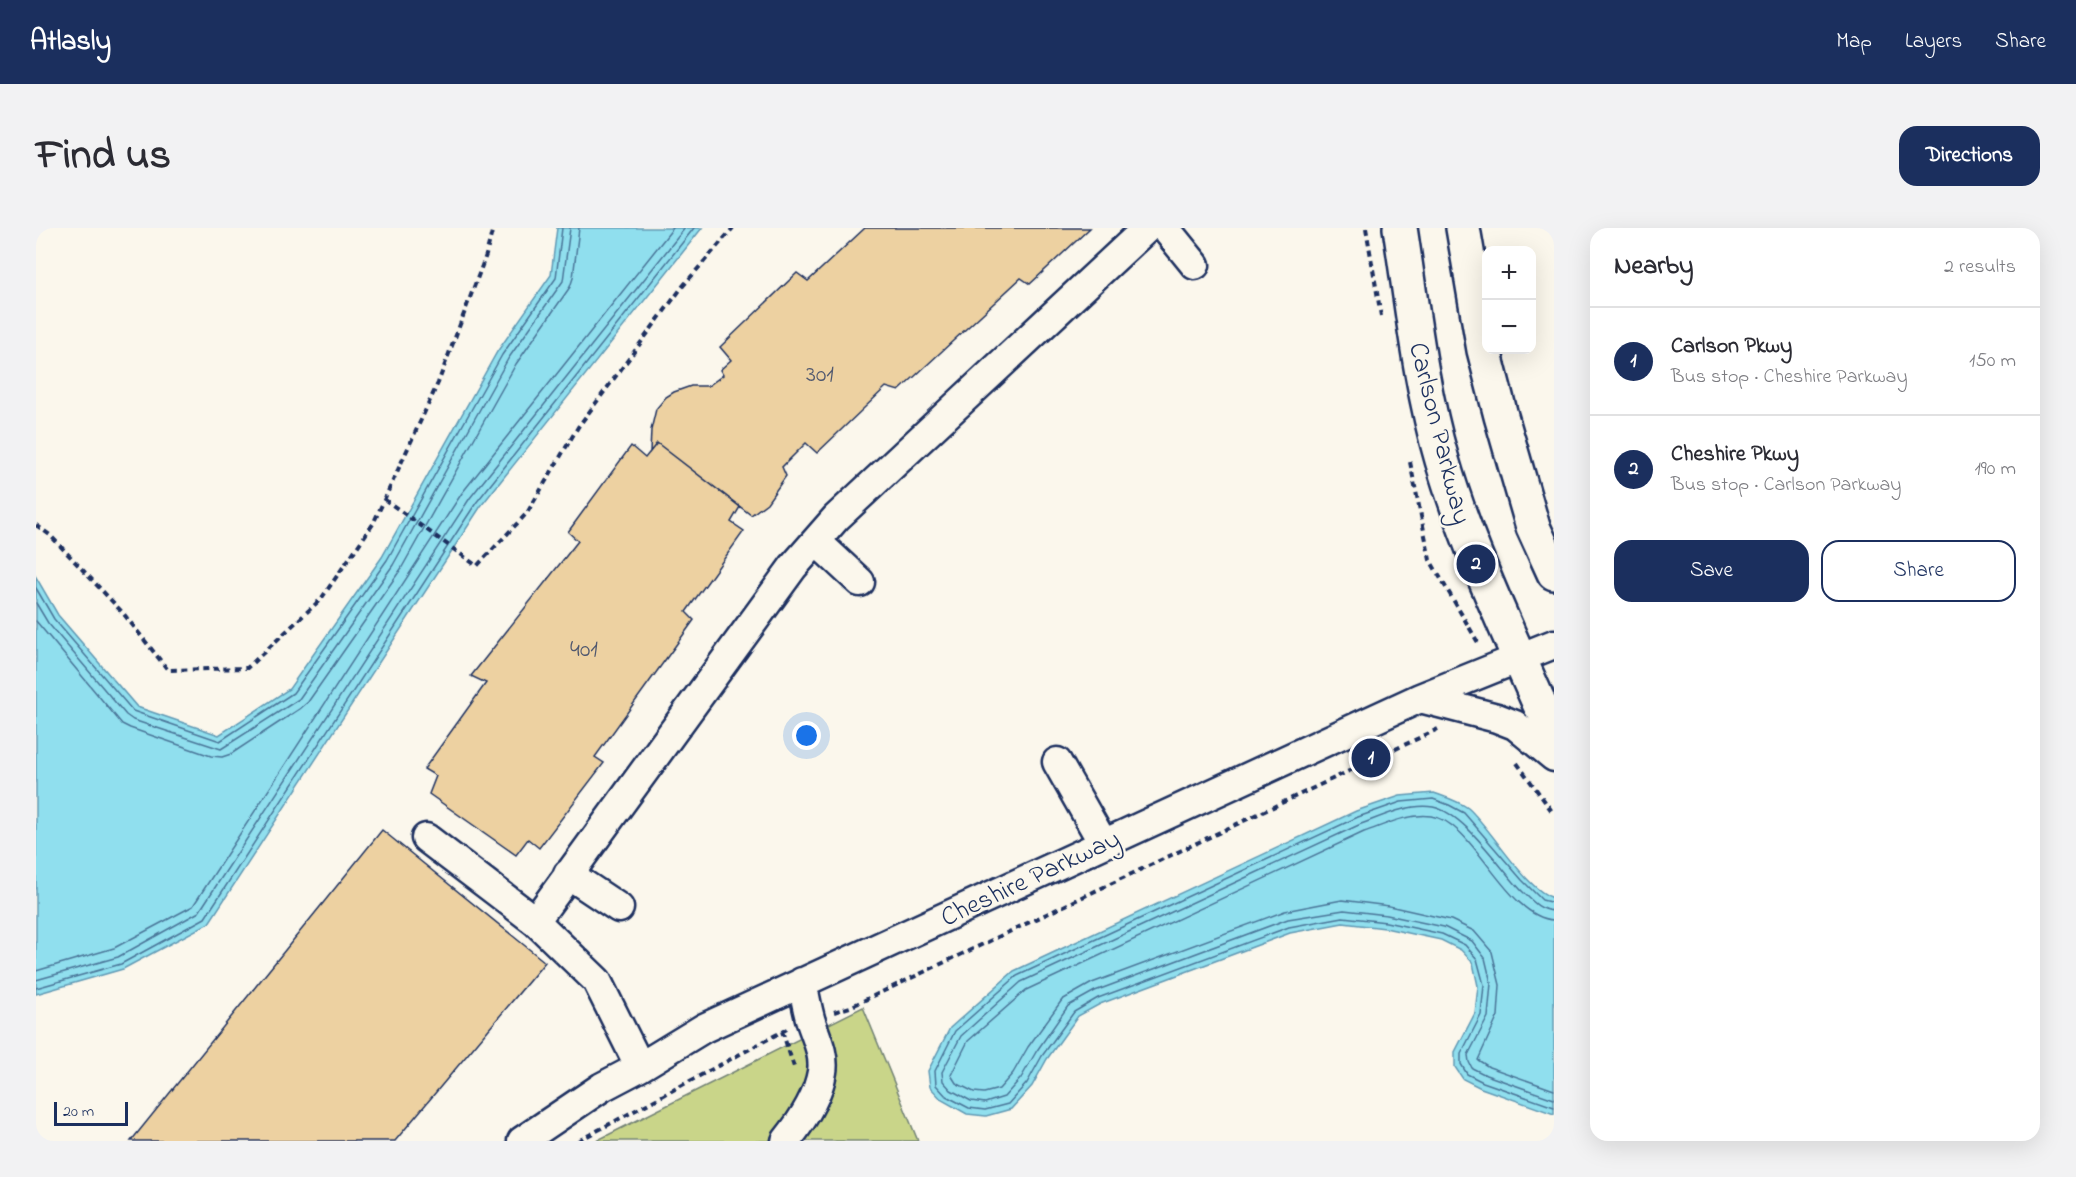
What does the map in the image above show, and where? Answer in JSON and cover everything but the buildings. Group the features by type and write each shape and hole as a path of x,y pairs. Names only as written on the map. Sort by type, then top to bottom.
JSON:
{"main road":[{"name":"Carlson Parkway","path":"1400,228 1416,337 1442,459 1470,545 1540,705 1554,727"},
{"path":"1463,228 1484,350 1501,416 1533,527 1554,573"}],"street":[{"path":"535,921 793,567 816,540 836,518 1147,228"},
{"path":"1165,228 1195,265"},
{"path":"816,540 860,582"},
{"name":"Cheshire Parkway","path":"522,1141 602,1087 704,1028 1420,698 1554,644"},
{"path":"1420,698 1497,717 1515,725 1554,756"},
{"path":"1058,762 1103,843"},
{"path":"426,838 535,921 597,981 640,1067"},
{"path":"568,874 619,908"},
{"path":"786,1141 797,1127 814,1096 822,1070 819,1046 802,982"}],"path":[{"path":"36,525 50,535 123,613 168,670 247,668 321,599 373,524 438,383 486,255 493,228"},
{"path":"384,499 477,566 527,513 578,427 684,286 733,228"},
{"path":"578,1141 782,1031 850,1007 1443,727"},
{"path":"782,1031 797,1077"}],"green space":[{"path":"863,1007 918,1141 596,1141"}],"water":[{"path":"557,228 702,228 481,506 209,923 123,969 36,994 36,577 58,615 137,707 219,735 289,689 382,557 497,352 551,275"},
{"path":"1434,793 1468,808 1532,884 1554,898 1554,1114 1481,1088 1463,1079 1455,1067 1455,1052 1475,1013 1478,986 1473,963 1461,950 1441,940 1385,928 1343,923 1290,933 1100,1004 1078,1016 1047,1059 1032,1086 1011,1109 986,1116 967,1114 942,1100 930,1087 928,1071 950,1028 1014,971 1356,811 1400,796"}],"place":[{"name":"Cheshire Pkwy","path":"1476,564"},
{"name":"Carlson Pkwy","path":"1371,758"}]}
